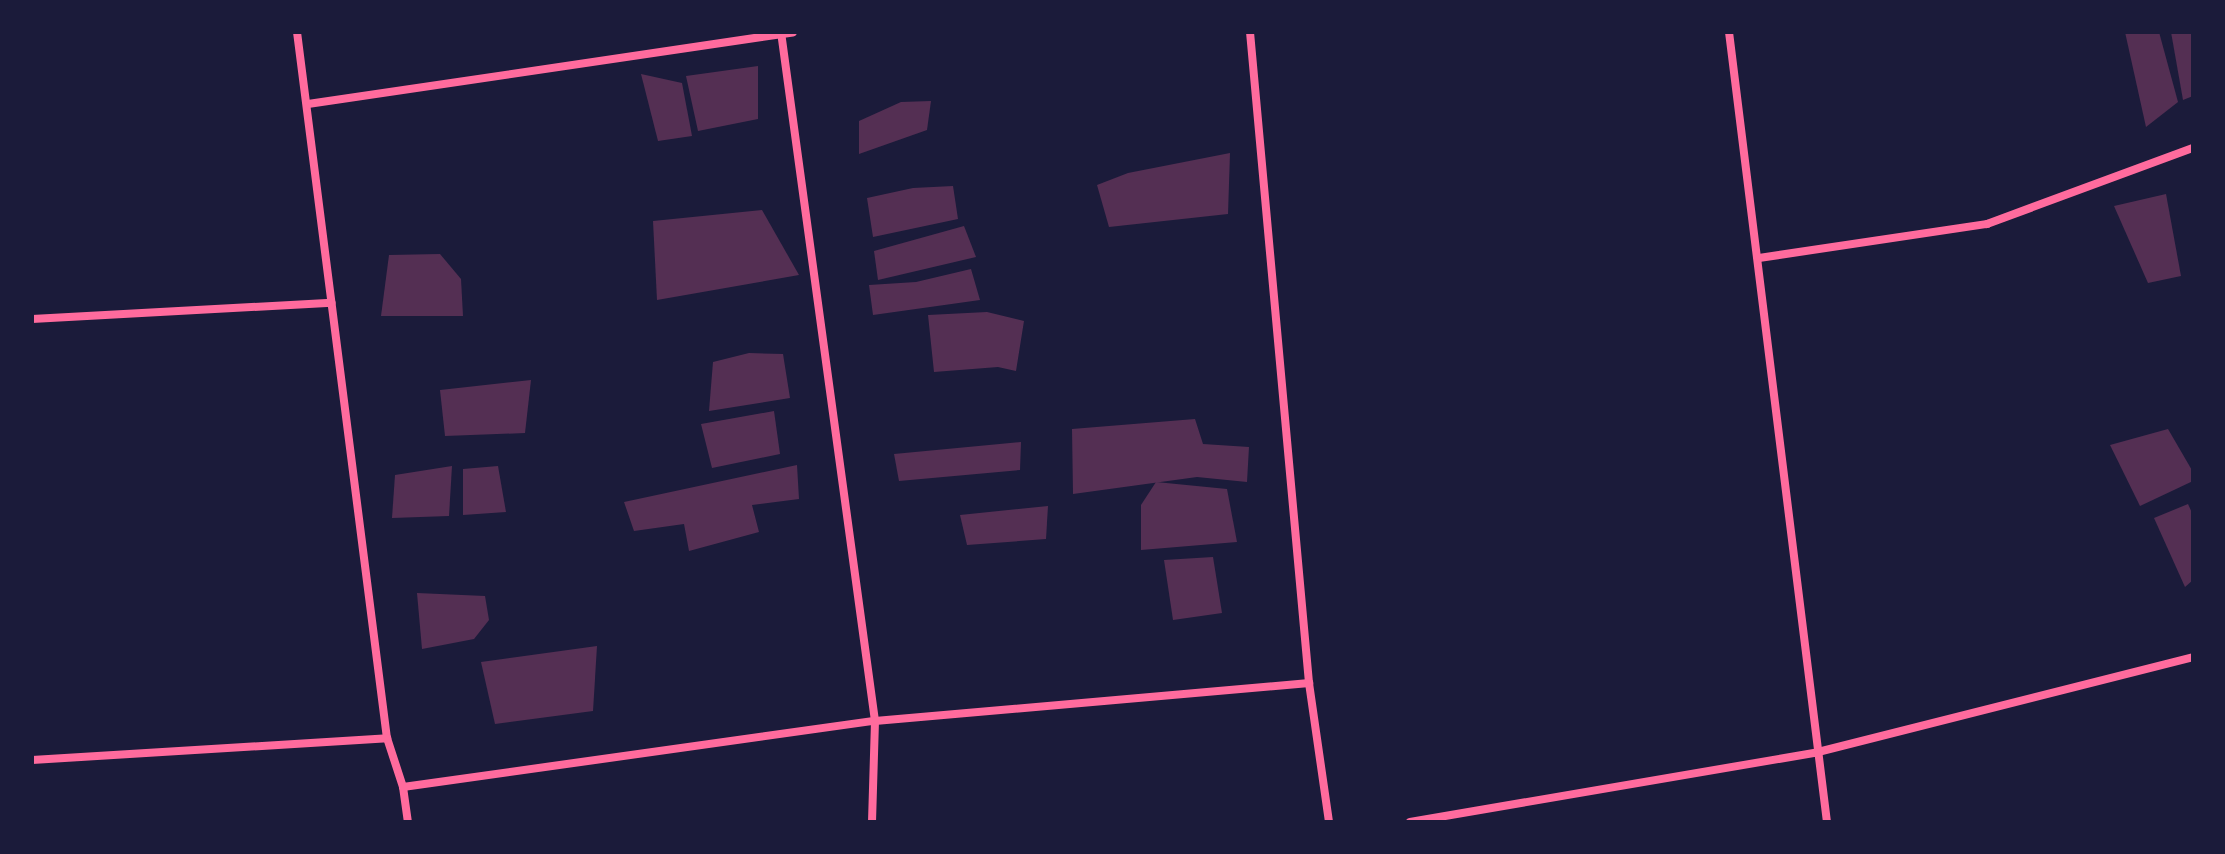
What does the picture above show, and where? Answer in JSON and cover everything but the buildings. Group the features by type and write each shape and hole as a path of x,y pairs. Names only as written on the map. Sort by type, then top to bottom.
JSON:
{"street":[{"path":"297,32 387,738 403,787 408,822"},
{"path":"308,104 793,32"},
{"path":"1250,32 1309,683 1329,822"},
{"path":"1729,32 1827,822"},
{"path":"781,34 875,721 872,822"},
{"path":"1759,258 1987,224 2193,148"},
{"path":"32,319 332,303"},
{"path":"1410,822 1818,752 2193,657"},
{"path":"403,787 875,721 1309,683"},
{"path":"32,760 387,738"}]}
